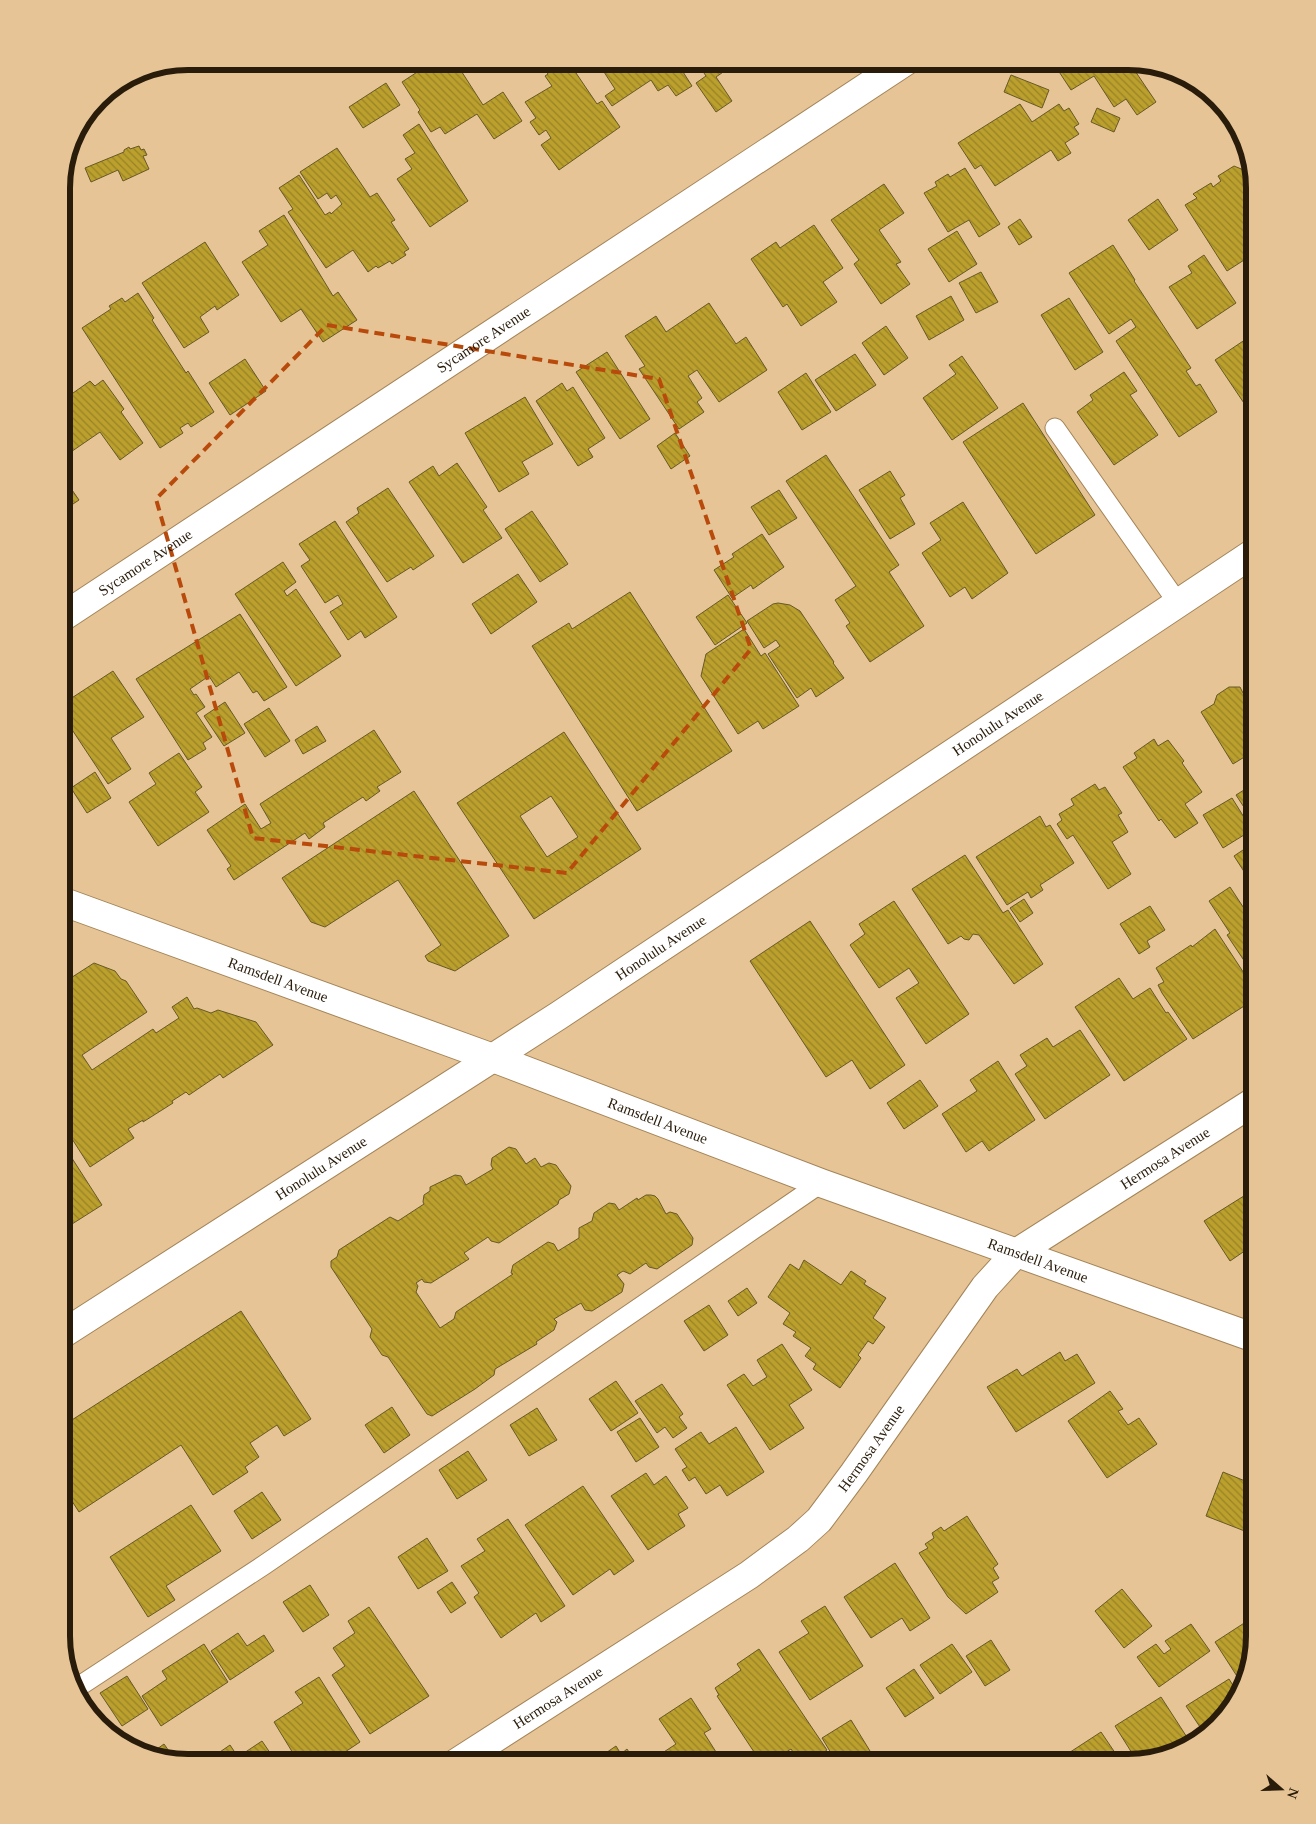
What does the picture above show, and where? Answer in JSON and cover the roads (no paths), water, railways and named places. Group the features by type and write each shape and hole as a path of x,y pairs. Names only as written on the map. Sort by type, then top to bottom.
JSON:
{"street":[{"name":"Sycamore Avenue","path":"70,613 894,70"},
{"name":"Honolulu Avenue","path":"70,1330 558,1016 1246,558"},
{"name":"Ramsdell Avenue","path":"70,904 493,1058 821,1183 1246,1335"},
{"name":"Hermosa Avenue","path":"470,1754 749,1575 798,1539 819,1520 985,1286 1016,1253 1246,1107"}],"lane":[{"path":"1055,428 1178,603"},
{"path":"81,1686 264,1565 821,1183"}]}
